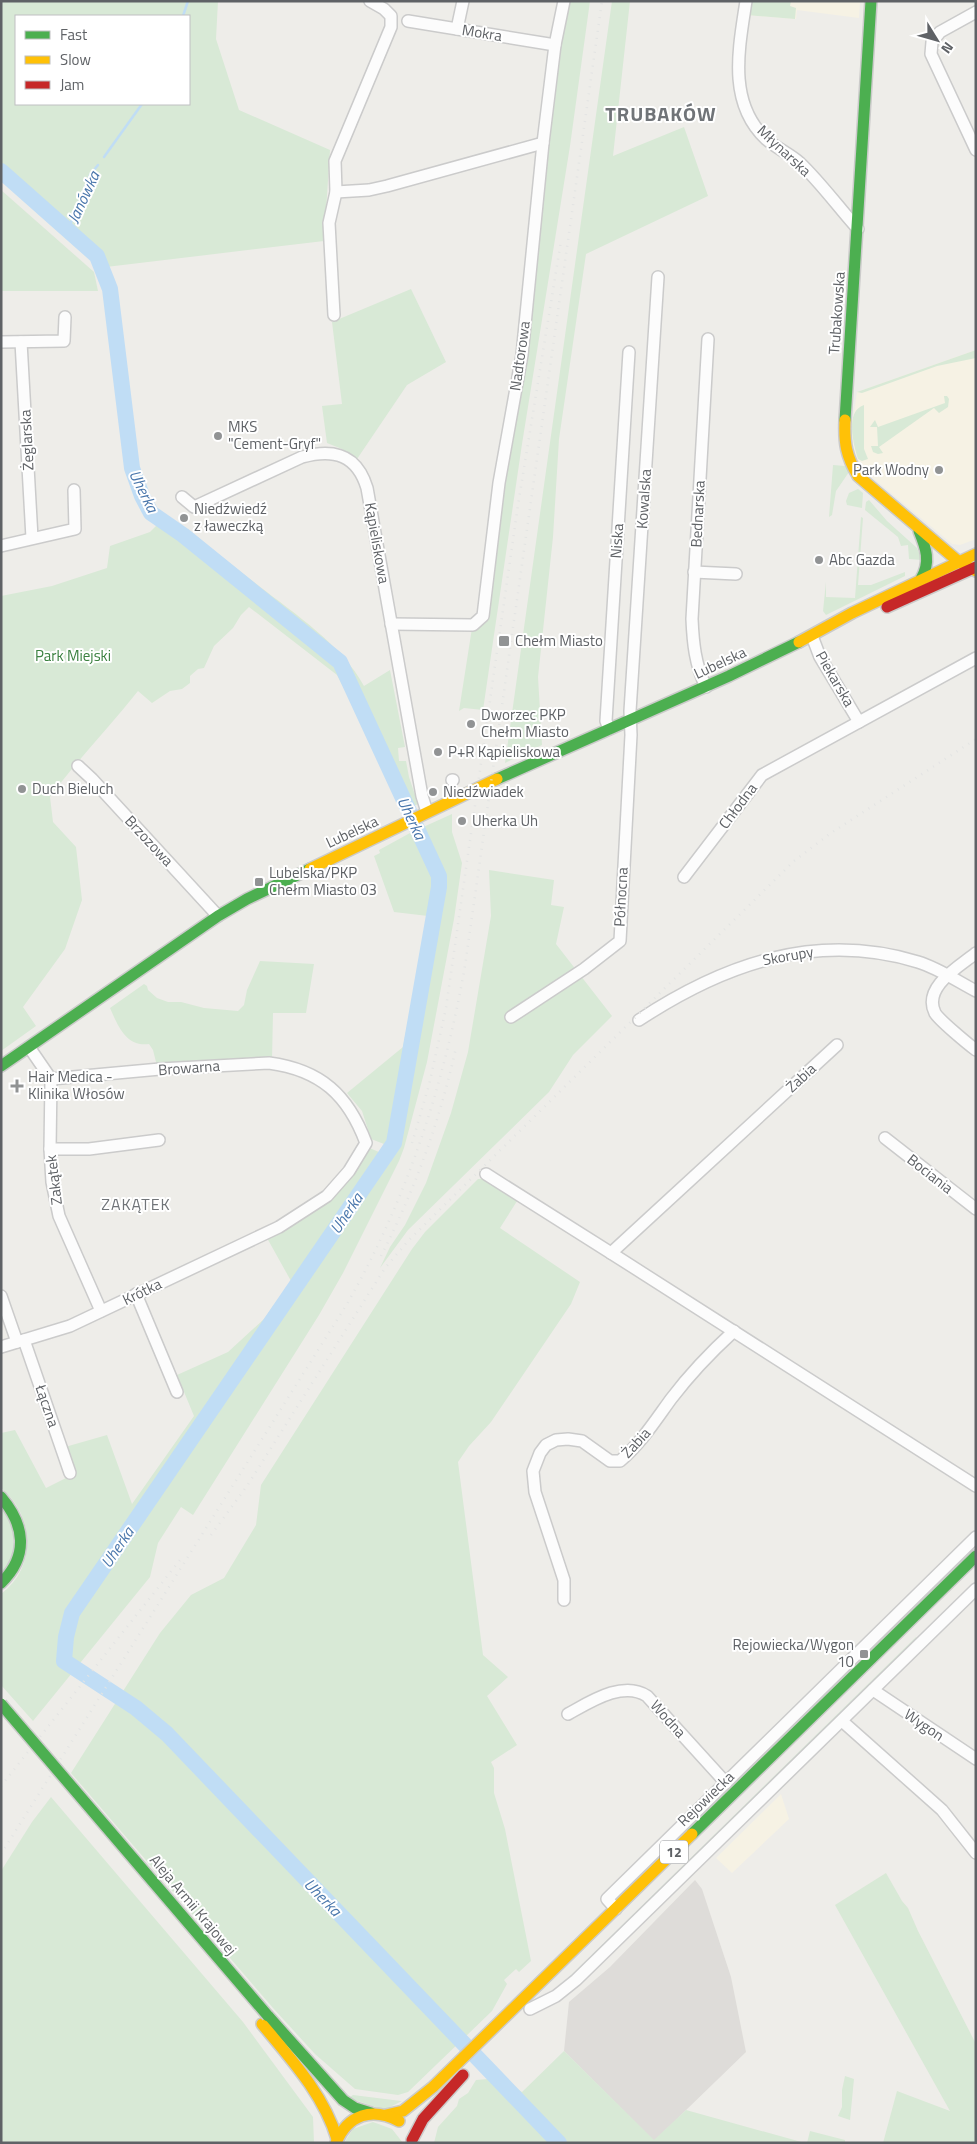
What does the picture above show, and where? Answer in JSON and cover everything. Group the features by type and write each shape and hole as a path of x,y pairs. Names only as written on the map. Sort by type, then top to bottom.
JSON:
{"main road":[{"name":"Trubakowska","path":"871,1 858,229 845,402 846,448 850,462 858,476 970,568 976,582"},
{"path":"918,527 928,553 928,565 922,579"},
{"name":"Lubelska","path":"822,631 865,617 970,568 976,554"},
{"name":"Lubelska","path":"1,1066 218,916 264,890 424,813 812,636 852,613 922,579 970,568"},
{"path":"1,1497 11,1507 16,1517 21,1543 16,1565 1,1583"},
{"name":"Rejowiecka","path":"386,2115 404,2111 411,2106 478,2043 976,1556"},
{"name":"Rejowiecka","path":"526,2013 976,1571"},
{"name":"Aleja Armii Krajowej","path":"1,1704 264,2020 329,2117 337,2141"},
{"name":"Aleja Armii Krajowej","path":"1,1717 264,2020 343,2100 355,2108 370,2113"},
{"path":"386,2115 399,2122 412,2141 423,2119 471,2066"},
{"path":"337,2141 347,2124 370,2113"},
{"name":"12","path":"370,2113 386,2115"}],"street":[{"path":"334,315 329,223 336,192 335,161 391,27 391,16 384,9 370,1"},
{"path":"457,29 463,1"},
{"name":"Nadtorowa","path":"391,624 473,625 483,616 498,483 522,355 543,144 555,45 564,1"},
{"name":"Młynarska","path":"746,1 738,54 738,86 746,114 765,138 800,163 858,229"},
{"path":"976,12 940,32 932,42 931,54 976,150"},
{"name":"Mokra","path":"408,21 555,45"},
{"path":"336,192 369,190 388,186 543,144"},
{"name":"Kowalska","path":"630,720 658,277"},
{"path":"1,342 64,341 65,318"},
{"name":"Bednarska","path":"706,686 701,676 694,647 692,619 708,339"},
{"name":"Żeglarska","path":"21,342 32,538"},
{"name":"Niska","path":"609,729 606,721 629,352"},
{"name":"Kąpieliskowa","path":"182,497 194,507 302,457 324,452 343,457 363,475 367,488 424,813"},
{"path":"1,546 76,529 74,490"},
{"path":"694,572 736,574"},
{"name":"Piekarska","path":"812,636 820,657 859,722"},
{"name":"Chłodna","path":"684,877 762,775 976,658"},
{"name":"Północna","path":"511,1017 584,969 620,941 631,735 630,720"},
{"name":"Brzozowa","path":"78,766 218,916"},
{"name":"Skorupy","path":"639,1020 699,984 747,964 802,953 830,950 859,951 919,962 976,991"},
{"path":"976,953 947,976 936,989 933,1000 935,1013 976,1050"},
{"name":"Żabia","path":"611,1254 837,1045"},
{"path":"29,1047 51,1080"},
{"name":"Browarna","path":"51,1080 269,1063 303,1070 324,1081 353,1112 366,1144 348,1171 327,1196 279,1228"},
{"name":"Zakątek","path":"51,1080 50,1149 54,1199 59,1216 101,1312"},
{"name":"Bociania","path":"885,1138 976,1209"},
{"path":"50,1149 89,1150 158,1140"},
{"path":"486,1174 976,1486"},
{"name":"Krótka","path":"1,1347 70,1326 279,1228"},
{"path":"136,1294 177,1392"},
{"name":"Łączna","path":"1,1296 21,1341 70,1473"},
{"name":"Żabia","path":"564,1600 564,1580 535,1492 533,1471 540,1453 546,1445 556,1440 568,1439 582,1441 610,1461 620,1462 640,1442 672,1398 707,1356 734,1331"},
{"path":"616,1908 607,1899 976,1537"},
{"path":"526,2013 556,1996 576,1980 976,1589"},
{"name":"Wygon","path":"873,1690 976,1759"},
{"name":"Wodna","path":"568,1714 601,1696 616,1692 639,1691 647,1696 726,1783"},
{"path":"842,1720 942,1810 976,1853"}],"shaded area":[{"path":"747,1 860,1 859,18 797,10 796,19 745,15"},
{"path":"976,350 976,539 960,545 952,544 868,474 858,459 852,435 857,392"},
{"path":"781,1794 789,1819 732,1873 716,1858"},
{"path":"695,1880 702,1889 731,1977 746,2052 654,2141 564,2051 569,2002 610,1967"}],"green space":[{"path":"1,1 218,1 216,39 239,110 330,150 324,241 106,267 101,251 1,164"},
{"path":"568,1 590,1 570,146 522,444 483,710 464,708 459,711 472,628 483,616 557,60"},
{"path":"612,1 630,1 613,156 684,127 708,196 586,254 559,439 553,537 538,677 542,745 505,763"},
{"path":"748,1 791,1 790,6 796,8 795,19 746,15"},
{"path":"1,190 94,272 98,291 1,291"},
{"path":"411,289 446,362 407,385 357,459 342,449 327,443 322,406 342,404 332,322"},
{"path":"976,350 976,358 937,366 862,393 857,392"},
{"path":"944,396 947,396 949,399 948,407 939,413 934,408 879,447 883,453 873,452 871,446 878,446 877,427 870,427 875,420 878,427 945,403"},
{"path":"864,405 864,449 868,459 862,461 858,459 854,445 852,421 858,408"},
{"path":"833,465 845,466 849,472 836,491 832,515 829,517"},
{"path":"858,489 863,493 862,508 847,505 846,501 849,493"},
{"path":"869,500 887,521 917,548 922,560 909,559 908,545 901,546 898,537 865,510 866,502"},
{"name":"Park Miejski","path":"167,515 317,631 355,671 364,686 390,670 405,747 398,748 399,761 406,761 418,804 405,810 349,693 347,694 337,675 249,607 241,615 233,628 214,646 204,668 198,669 190,676 190,683 182,689 170,691 152,703 138,691 50,797 53,822 76,847 82,900 65,949 23,1007 36,1026 1,1051 1,596 52,586 107,568 110,546 150,532"},
{"path":"861,517 863,518 858,585 871,585 905,572 905,576 826,615 823,611 826,582 826,597 855,598"},
{"path":"452,814 452,832 462,863 454,919 427,1062 399,1161 343,1273 319,1315 193,1515 181,1507 158,1543 150,1577 33,1721 1,1685 1,1594 13,1583 21,1570 26,1556 27,1541 20,1513 12,1499 1,1488 1,1433 15,1430 46,1488 74,1474 65,1447 107,1435 132,1504 194,1416 177,1375 228,1352 264,1319 291,1281 267,1238 301,1217 367,1147 379,1152 384,1144 371,1139 362,1111 347,1093 403,1047 428,916 394,912 374,856 380,853 379,850 410,833"},
{"path":"489,870 554,880 551,905 564,907 556,944 612,1016 573,1055 549,1092 408,1230 380,1268 390,1247 405,1225 426,1183 451,1113 468,1052 491,916"},
{"path":"260,961 314,964 306,1013 273,1013 272,1060 157,1066 153,1050 149,1044 141,1044 129,1039 120,1028 110,1008 144,984 157,998 168,1002 181,1002 204,1008 238,1011 244,1005 247,990"},
{"path":"478,1179 488,1179 519,1198 500,1228 580,1282 571,1304 491,1422 469,1446 458,1462 483,1655 508,1677 487,1696 517,1745 491,1762 494,1768 494,1793 505,1829 531,1961 519,1972 516,1969 504,1980 507,1984 492,2011 408,2092 398,2095 355,2089 315,2054 273,2008 71,1773 160,1633 191,1595 224,1578 256,1525 261,1485 412,1249 425,1232"},
{"path":"1,1506 13,1526 14,1554 1,1575"},
{"path":"916,1637 919,1640 595,1959 559,1987"},
{"path":"51,1797 243,2022 313,2117 314,2143 1,2143 1,1871 32,1822"},
{"path":"886,1873 908,1908 976,2044 976,2143 883,2143 897,2091 950,2111 835,1905"},
{"path":"564,2051 654,2140 686,2110 805,2143 434,2143 438,2127 457,2106 459,2099 468,2093 476,2080 500,2078 522,2092"},
{"path":"845,2076 854,2079 850,2120 838,2116 842,2107 842,2090"},
{"path":"353,2095 402,2101 384,2110 349,2098"},
{"path":"373,2122 392,2129 403,2143 344,2143 353,2129"},
{"path":"810,2131 845,2140 845,2143 807,2143"}],"waterway":[{"name":"Janówka","path":"183,15 188,1"},
{"name":"Janówka","path":"104,157 141,105"},
{"name":"Janówka","path":"68,230 90,175 98,165"},
{"name":"Uherka","path":"1,171 97,256 110,289 132,468 142,496 151,513 183,535 340,662 439,876 439,887 394,1143 72,1613 66,1637 64,1661 136,1708 167,1734 559,2143"}],"railway":[{"path":"1,1854 347,1304 388,1224 421,1140 446,1054 465,966 602,1"},
{"path":"412,1143 429,1085 446,1008 518,505 561,241"},
{"path":"211,1535 247,1486 385,1268 408,1241 794,861 831,833 976,739"},
{"path":"381,1256 416,1180 434,1129 456,1048"},
{"path":"1,1786 180,1560"}],"traffic: fast":[{"path":"845,420 871,1"},
{"path":"919,531 924,543 927,561 921,579"},
{"path":"497,779 729,676 799,642"},
{"path":"1,1066 218,916 247,899 310,869"},
{"path":"1,1497 15,1518 20,1540 20,1551 16,1562 10,1573 1,1583"},
{"path":"692,1834 976,1556"},
{"path":"1,1704 268,2016"},
{"path":"268,2016 343,2100 355,2108 371,2113"}],"traffic: slow":[{"path":"845,420 847,449 858,476 959,562 976,571"},
{"path":"799,642 852,613 976,554"},
{"path":"310,869 497,779"},
{"path":"386,2115 403,2111 433,2087 692,1834"},
{"path":"262,2024 306,2078 324,2107 337,2139"},
{"path":"336,2143 347,2125 362,2116 379,2114 399,2121"}],"traffic: jam":[{"path":"887,607 976,567"},
{"path":"412,2140 423,2119 463,2075"}],"place":[{"name":"MKS \"Cement-Gryf\"","path":"218,436"},
{"name":"Park Wodny","path":"939,470"},
{"name":"Niedźwiedź z ławeczką","path":"184,518"},
{"name":"Abc Gazda","path":"819,560"},
{"name":"Chełm Miasto","path":"504,641"},
{"name":"Dworzec PKP Chełm Miasto","path":"471,724"},
{"name":"P+R Kąpieliskowa","path":"438,752"},
{"name":"Duch Bieluch","path":"22,789"},
{"name":"Niedźwiadek","path":"433,792"},
{"name":"Uherka Uh","path":"462,821"},
{"name":"Lubelska/PKP Chełm Miasto 03","path":"259,882"},
{"name":"Hair Medica - Klinika Włosów","path":"17,1086"},
{"name":"Rejowiecka/Wygon 10","path":"864,1654"}],"district":[{"name":"TRUBAKÓW","path":"661,114"},
{"name":"ZAKĄTEK","path":"136,1204"}]}
